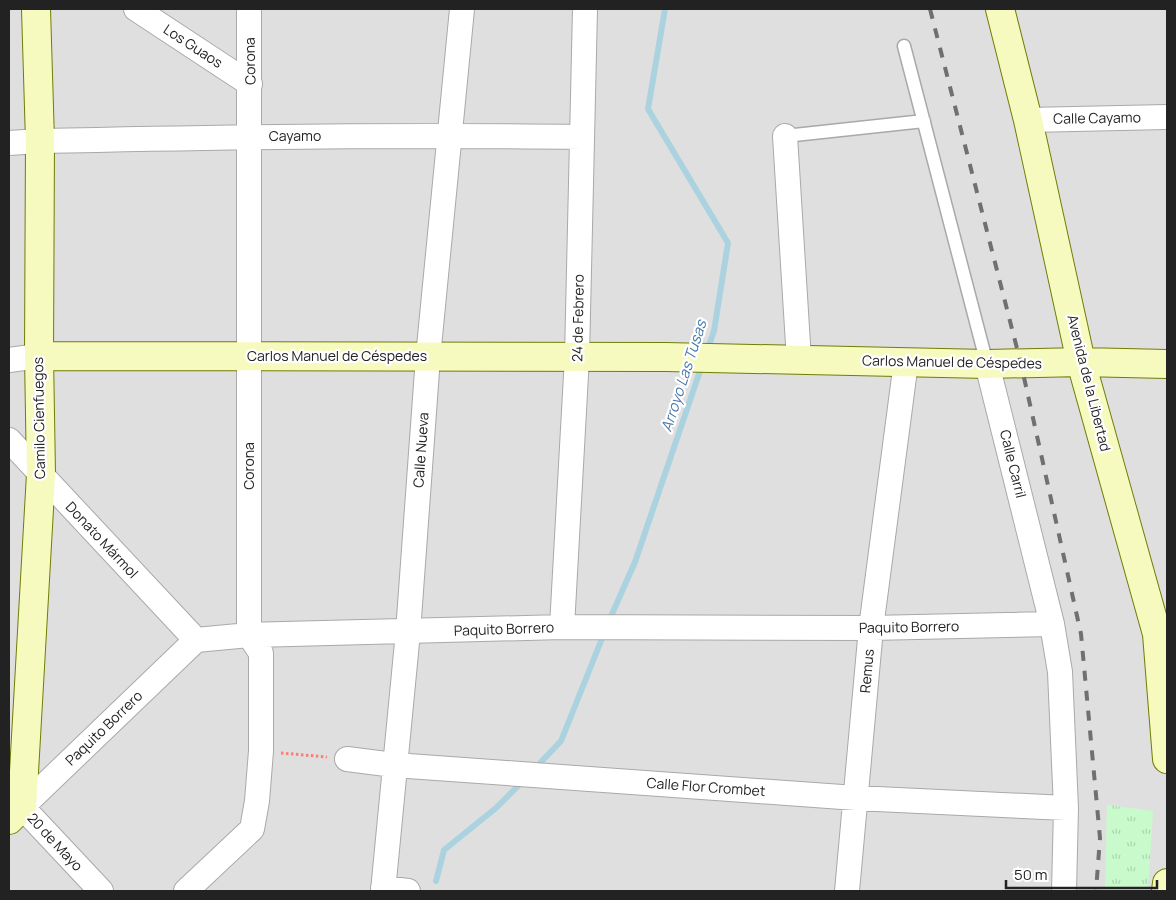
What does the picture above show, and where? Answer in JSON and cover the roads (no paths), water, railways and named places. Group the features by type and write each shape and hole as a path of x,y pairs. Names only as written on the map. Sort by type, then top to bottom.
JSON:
{"street":[{"name":"Camilo Cienfuegos","path":"13,807 41,474 39,356 40,141 36,9"},
{"name":"Los Guaos","path":"136,9 250,84"},
{"name":"Corona","path":"186,891 252,829 258,801 261,653 249,635 249,9"},
{"name":"Calle Nueva","path":"383,890 408,632 428,356 462,9"},
{"name":"24 de Febrero","path":"562,627 577,357 585,9"},
{"name":"Avenida de la Libertad","path":"1000,9 1028,120 1081,362 1162,634 1167,759"},
{"name":"Calle Cayamo","path":"1028,120 1167,117"},
{"name":"Cayamo","path":"9,143 250,136 451,135 582,137"},
{"path":"785,136 799,360"},
{"name":"Carlos Manuel de Céspedes","path":"9,360 39,356 428,356 666,357 988,364 1081,362 1167,364"},
{"name":"Remus","path":"847,891 871,628 906,362"},
{"name":"Calle Carril","path":"988,364 1052,624 1060,672 1066,808 1064,891"},
{"name":"Donato Mármol","path":"9,440 196,640"},
{"name":"Paquito Borrero","path":"13,807 196,640 249,635 562,627 871,628 1052,624"},
{"name":"Calle Flor Crombet","path":"347,758 394,765 856,798 1066,808"},
{"name":"20 de Mayo","path":"13,807 101,891"},
{"path":"1166,891 1167,883"},
{"path":"383,890 408,891"}],"lane":[{"name":"Calle Carril","path":"904,46 988,364"},
{"path":"785,136 924,121"}],"waterway":[{"name":"Arroyo Las Tusas","path":"665,9 648,109 728,243 714,331 707,351"},
{"name":"Arroyo Las Tusas","path":"612,614 635,562 702,365"},
{"name":"Arroyo Las Tusas","path":"541,762 561,741 603,636"},
{"name":"Arroyo Las Tusas","path":"436,881 444,850 496,808 523,781"}],"railway":[{"path":"930,9 1021,364 1081,634 1100,838 1096,891"}]}
